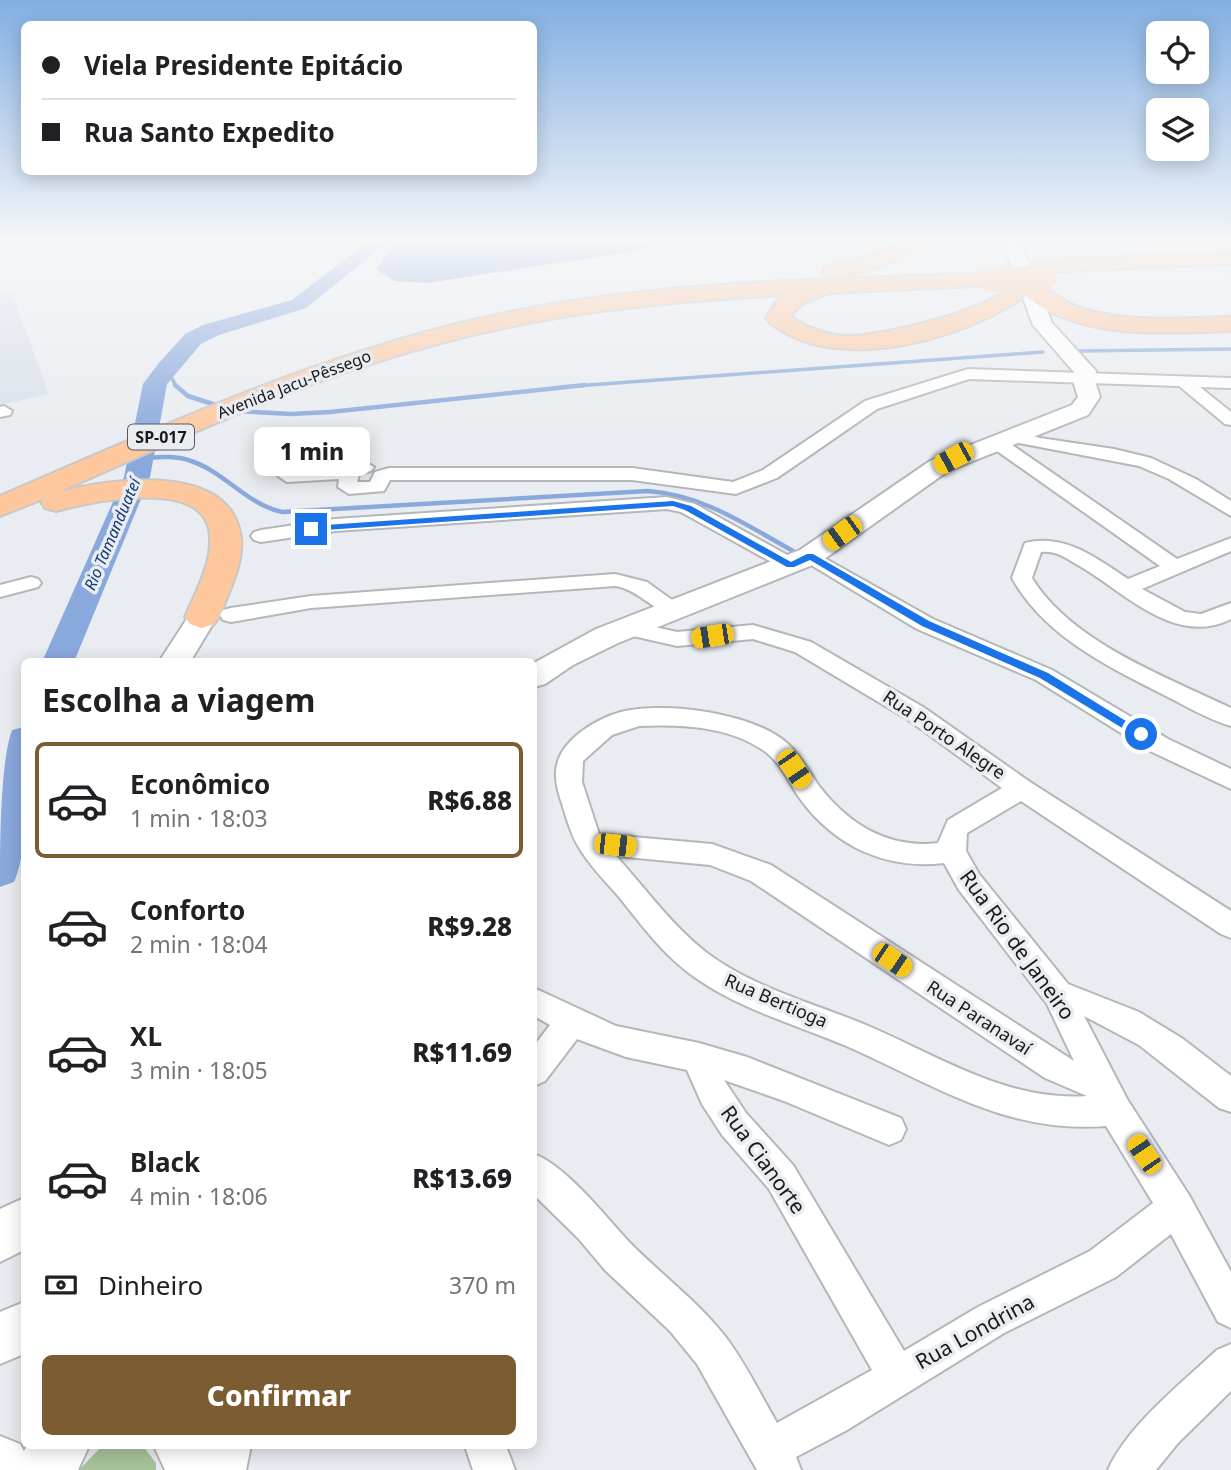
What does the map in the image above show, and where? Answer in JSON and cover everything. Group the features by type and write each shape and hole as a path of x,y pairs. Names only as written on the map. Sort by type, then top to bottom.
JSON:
{"highway":[{"name":"Avenida Jacu-Pêssego","path":"0,490 323,365 438,325 517,309"},
{"name":"Avenida Jacu-Pêssego","path":"0,507 323,365 446,334 565,309"},
{"path":"782,309 778,318 792,330 818,339 849,343 890,338 993,309"},
{"path":"1061,309 1104,320 1174,325 1231,324"},
{"path":"967,318 1005,315 1035,322"},
{"path":"0,518 64,499 117,489 142,488 187,495 210,508 224,525 225,541 219,573 216,616"}],"main road":[{"path":"537,675 562,658 628,628 800,561 953,458 1074,414 1085,406 1086,385 1035,322 1034,309"},
{"path":"178,658 216,616"},
{"path":"0,1237 21,1224"},
{"path":"0,1338 21,1329"},
{"path":"0,1351 21,1354"},
{"path":"44,1470 59,1449"},
{"path":"184,1449 195,1470"},
{"path":"218,1470 222,1449"},
{"path":"0,1464 3,1470"}],"street":[{"path":"261,536 596,487 625,469 721,488 736,488 770,474 860,410 952,377 982,373 1118,386 1150,381 1231,383"},
{"path":"1184,382 1231,419"},
{"path":"1005,439 1116,454 1158,467 1231,510"},
{"path":"1005,439 1173,566"},
{"path":"287,476 323,476 350,472 349,488 377,487 382,476 388,474 596,487 680,505 925,624 1044,675 1159,746 1231,780"},
{"path":"1231,635 1222,615 1202,621 1173,616 1125,588 1078,555 1054,544 1032,547 1022,578 1033,599 1072,632 1100,650 1231,718"},
{"path":"1125,588 1231,544"},
{"path":"216,616 311,602 615,580 629,581 639,586 675,610"},
{"path":"0,591 31,583"},
{"name":"Rua Porto Alegre","path":"628,628 677,639 753,632 803,647 915,713 1021,789 1231,926"},
{"name":"Rua Bertioga","path":"952,852 911,855 885,851 857,836 832,818 777,748 734,728 669,717 638,716 597,732 573,755 569,767 568,785 590,843 677,944 706,969 743,991 858,1035 994,1099 1042,1111 1083,1114 1108,1098"},
{"name":"Rua Rio de Janeiro","path":"1021,789 957,827 951,838 952,852 969,882 1058,995 1077,1029 1108,1098 1176,1208 1231,1309"},
{"name":"Rua Paranavaí","path":"590,843 712,855 761,873 796,893 1056,1068 1108,1098"},
{"path":"1058,995 1084,1000 1119,1017 1188,1060 1231,1097"},
{"path":"537,1003 615,1039 698,1058 811,1096 889,1129"},
{"path":"537,1067 572,1021"},
{"name":"Rua Cianorte","path":"698,1058 714,1093 734,1124 780,1177 897,1376"},
{"path":"537,1174 592,1225 618,1257 683,1318 711,1350 774,1460"},
{"name":"Rua Londrina","path":"774,1460 833,1416 991,1320 1103,1264 1176,1208"},
{"path":"1129,1470 1164,1429 1231,1364"}],"shaded area":[{"path":"0,309 18,309 49,394 0,405"}],"green space":[{"path":"99,1449 145,1449 156,1463 156,1470 79,1470"}],"waterway":[{"name":"Rio Tamanduateí","path":"60,658 137,477 155,384 193,339 211,330 283,309"},
{"path":"1079,351 1231,349"},
{"path":"577,386 1043,352"},
{"path":"166,369 177,386"},
{"path":"577,386 585,385"},
{"path":"177,386 188,396 222,407"},
{"path":"236,411 291,414 330,412 577,386"},
{"path":"561,387 577,386"},
{"path":"142,458 173,457 191,461 214,472 257,502 282,512 648,491 687,498 706,505 793,551"},
{"name":"Rio Tamanduateí","path":"0,871 21,756"}],"route":[{"path":"311,529 335,525 673,503 688,508 791,565 810,556 925,624 1044,675 1141,734"}]}
